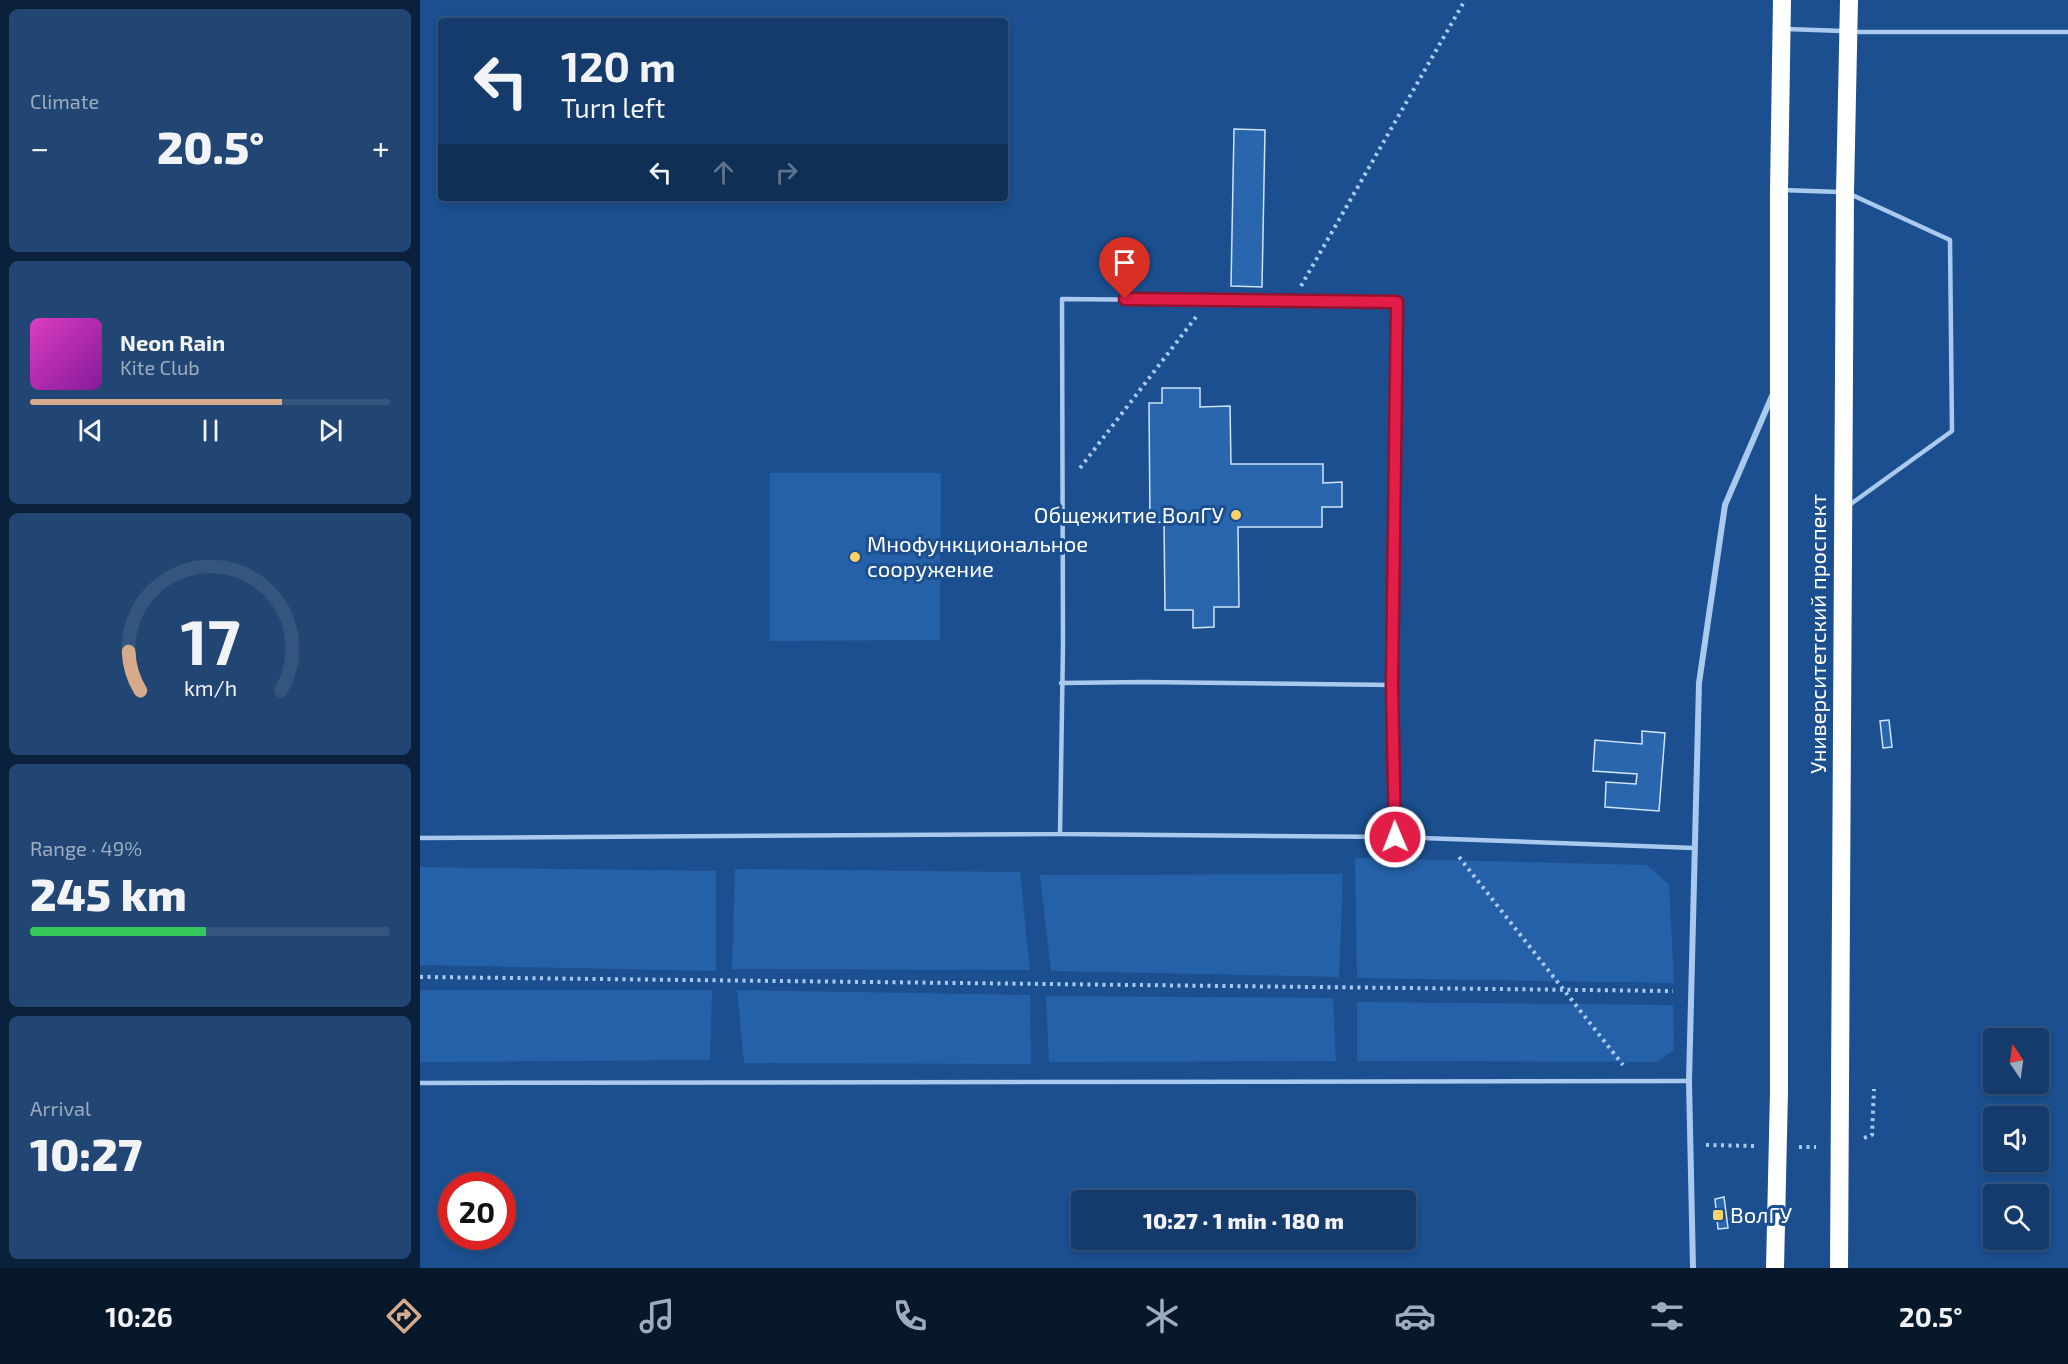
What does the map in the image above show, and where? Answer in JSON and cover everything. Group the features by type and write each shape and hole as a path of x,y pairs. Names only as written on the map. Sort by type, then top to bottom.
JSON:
{"highway":[{"name":"Университетский проспект","path":"1775,1268 1779,1091 1779,190 1782,0"},
{"name":"Университетский проспект","path":"1839,1268 1845,192 1850,0"}],"street":[{"path":"1693,1268 1689,1081 1699,683 1725,505 1780,379"}],"lane":[{"path":"1782,29 1850,32 2068,32"},
{"path":"1779,190 1845,192 1950,240 1952,431 1843,510"},
{"path":"1060,834 1062,299 1209,300 1397,302 1392,685 1395,837"},
{"path":"1061,683 1392,685"},
{"path":"420,838 1060,834 1395,837 1694,848"},
{"path":"420,1083 1635,1083 1689,1081"}],"path":[{"path":"1292,302 1465,0"},
{"path":"1063,486 1088,458 1209,300"},
{"path":"1442,839 1462,861 1621,1062 1635,1083"},
{"path":"420,977 1690,991"}],"shaded area":[{"name":"Мнофункциональное сооружение","path":"770,473 941,473 940,640 770,641"},
{"path":"1355,858 1646,865 1669,884 1674,983 1357,978"},
{"path":"420,867 716,871 716,971 420,965"},
{"path":"735,869 1020,872 1030,970 732,969"},
{"path":"1343,874 1339,977 1051,971 1040,875"},
{"path":"420,990 712,990 710,1060 420,1062"},
{"path":"737,990 1030,995 1031,1064 744,1063"},
{"path":"1046,996 1333,998 1336,1061 1049,1062"},
{"path":"1357,1002 1673,1005 1674,1050 1657,1062 1357,1061"}],"building":[{"path":"1234,129 1265,130 1262,287 1231,286"},
{"name":"Общежитие ВолГУ","path":"1162,388 1200,388 1200,407 1230,406 1231,464 1323,464 1323,483 1342,482 1342,507 1322,507 1322,527 1238,527 1239,607 1214,607 1214,627 1193,628 1193,610 1165,610 1164,522 1150,523 1149,403 1162,403"},
{"path":"1889,720 1892,747 1883,748 1880,721"},
{"path":"1642,731 1665,733 1659,811 1605,807 1606,782 1636,784 1637,774 1593,771 1595,740 1642,744"},
{"path":"1724,1197 1728,1228 1718,1229 1715,1199"}],"place":[{"name":"Общежитие ВолГУ","path":"1236,515"},
{"name":"Мнофункциональное сооружение","path":"855,557"},
{"name":"ВолГУ","path":"1718,1215"}],"route":[{"path":"1125,299 1397,302 1392,685 1395,837"}]}
